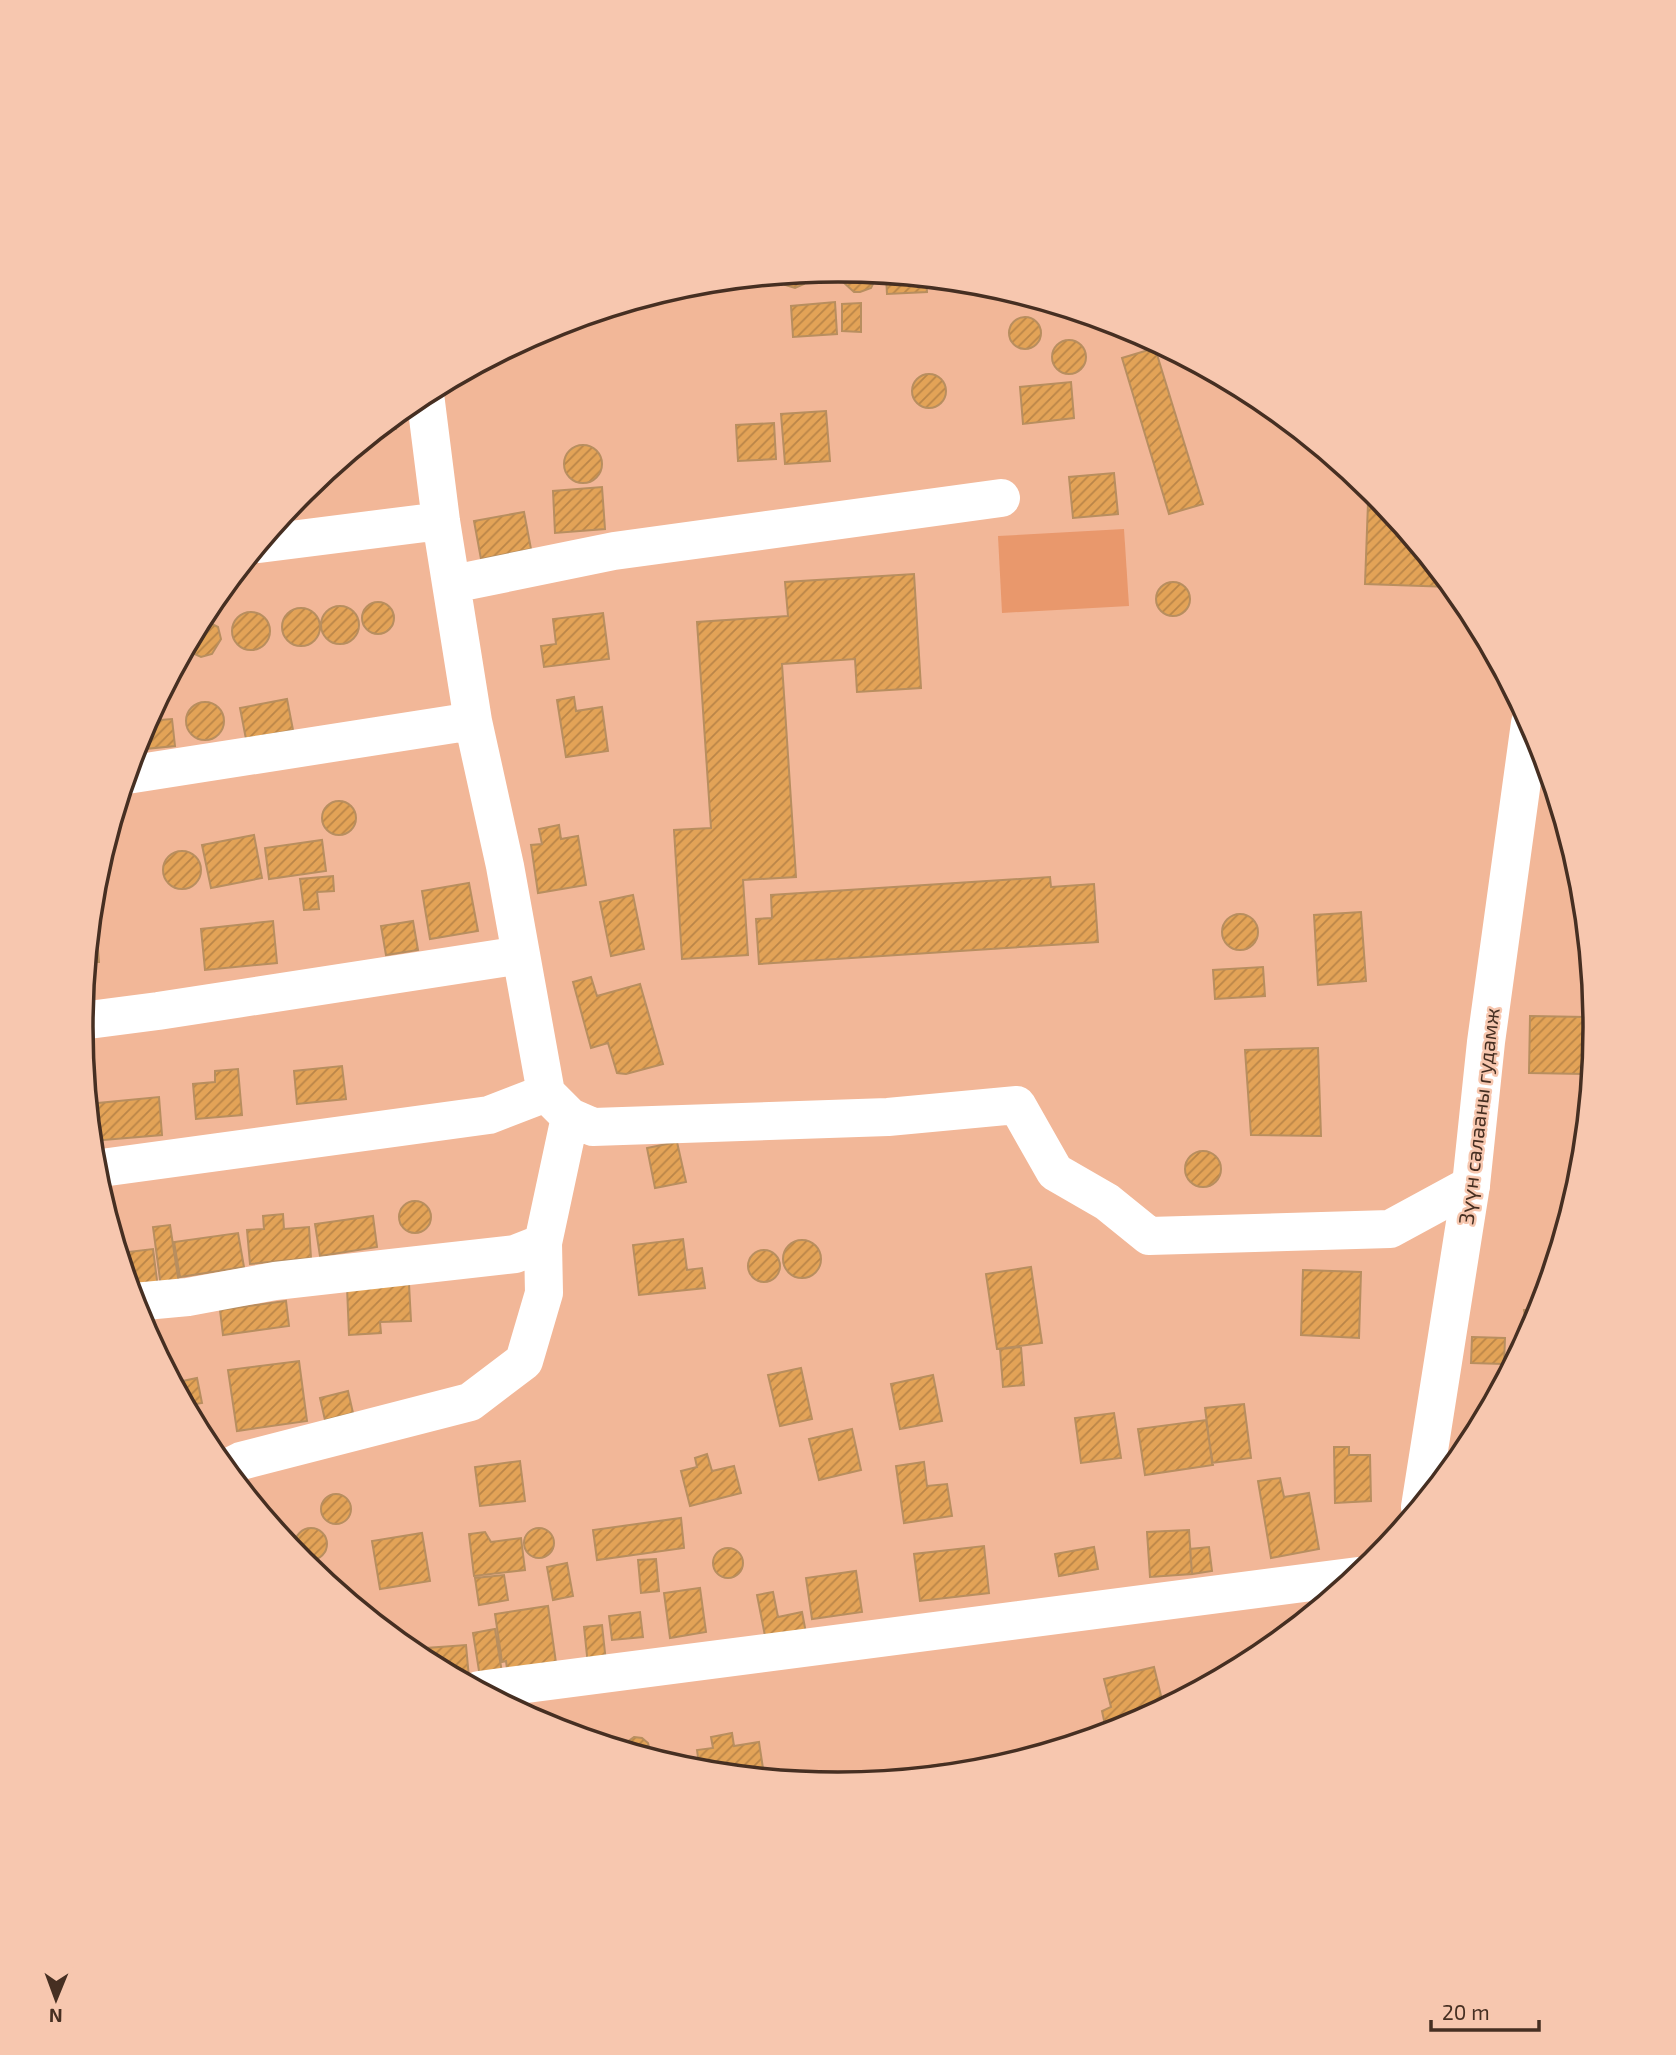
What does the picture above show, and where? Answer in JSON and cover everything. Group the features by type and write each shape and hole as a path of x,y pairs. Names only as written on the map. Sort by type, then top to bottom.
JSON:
{"street":[{"path":"235,1464 470,1402 524,1361 544,1293 544,1243 558,1105 522,955 473,721 441,521 427,406"},
{"path":"453,584 614,551 1001,498"},
{"path":"273,542 441,521"},
{"path":"137,773 473,721"},
{"name":"Зүүн салааны гудамж","path":"1423,1488 1471,1185 1486,1042 1527,743"},
{"path":"93,1020 158,1012 522,955"},
{"path":"106,1167 558,1105 593,1127 888,1118 1017,1105 1055,1171 1107,1202 1149,1236 1391,1228 1471,1185"},
{"path":"145,1301 188,1297 275,1281 515,1254 544,1243"},
{"path":"493,1688 1339,1578"}],"shaded area":[{"path":"1124,529 1129,606 1002,613 998,536"}],"building":[{"path":"843,282 873,283 871,288 854,292"},
{"path":"804,283 795,288 785,284"},
{"path":"886,284 927,288 927,292 887,294"},
{"path":"835,302 837,334 793,337 791,306"},
{"path":"861,303 861,332 842,331 842,304"},
{"path":"1025,317 1037,321 1041,333 1037,345 1025,349 1013,345 1009,333 1013,321"},
{"path":"1069,340 1081,345 1086,357 1081,369 1069,374 1057,369 1052,357 1057,345"},
{"path":"1148,350 1157,354 1203,504 1169,514 1122,358"},
{"path":"929,374 941,379 946,391 941,403 929,408 917,403 912,391 917,379"},
{"path":"1071,382 1074,418 1023,424 1020,387"},
{"path":"826,411 830,461 785,464 781,414"},
{"path":"774,423 776,459 738,461 736,425"},
{"path":"583,445 597,450 602,464 597,478 583,483 569,478 564,464 569,450"},
{"path":"1114,473 1118,514 1073,518 1069,477"},
{"path":"602,487 605,529 555,533 553,491"},
{"path":"1368,504 1398,536 1438,587 1365,584"},
{"path":"524,512 531,549 481,559 474,521"},
{"path":"914,574 921,688 857,692 855,659 782,664 796,877 743,880 748,955 682,959 674,830 711,828 697,622 788,616 785,582"},
{"path":"1173,582 1185,587 1190,599 1185,611 1173,616 1161,611 1156,599 1161,587"},
{"path":"378,602 389,607 394,618 389,629 378,634 367,629 362,618 367,607"},
{"path":"340,606 353,612 359,625 353,638 340,644 327,638 321,625 327,612"},
{"path":"301,608 314,614 320,627 314,640 301,646 288,640 282,627 288,614"},
{"path":"251,612 264,618 270,631 264,644 251,650 238,644 232,631 238,618"},
{"path":"603,613 609,659 544,667 541,646 556,644 553,619"},
{"path":"212,624 218,627 221,639 212,654 201,657 194,654"},
{"path":"574,697 576,711 602,707 608,751 566,757 557,700"},
{"path":"287,699 293,730 246,739 240,708"},
{"path":"205,702 218,708 224,721 218,734 205,740 192,734 186,721 192,708"},
{"path":"172,719 175,746 146,749 149,742 160,720"},
{"path":"339,801 351,806 356,818 351,830 339,835 327,830 322,818 327,806"},
{"path":"559,825 561,839 578,836 586,885 538,893 531,845 542,844 539,829"},
{"path":"254,835 262,878 211,888 202,845"},
{"path":"322,840 326,871 269,879 265,848"},
{"path":"182,851 195,857 201,870 195,883 182,889 169,883 163,870 169,857"},
{"path":"333,876 334,891 317,892 319,909 304,910 300,879"},
{"path":"1050,877 1051,887 1094,884 1098,942 759,964 756,919 772,918 771,895"},
{"path":"469,883 478,931 430,939 422,891"},
{"path":"633,895 644,949 611,956 600,902"},
{"path":"1361,912 1366,981 1318,985 1314,915"},
{"path":"1240,914 1253,919 1258,932 1253,945 1240,950 1227,945 1222,932 1227,919"},
{"path":"273,921 277,963 205,970 201,929"},
{"path":"413,921 418,950 386,955 381,926"},
{"path":"1263,967 1265,996 1215,999 1213,970"},
{"path":"591,977 597,996 640,984 663,1064 626,1074 617,1073 608,1043 591,1048 573,982"},
{"path":"1530,1016 1583,1017 1582,1074 1529,1073"},
{"path":"1318,1048 1321,1136 1251,1135 1245,1050"},
{"path":"342,1066 346,1099 297,1104 294,1071"},
{"path":"238,1069 242,1115 196,1119 193,1084 215,1082 215,1071"},
{"path":"159,1097 162,1135 102,1140 97,1103"},
{"path":"677,1142 686,1182 655,1188 647,1148"},
{"path":"1203,1151 1216,1156 1221,1169 1216,1182 1203,1187 1190,1182 1185,1169 1190,1156"},
{"path":"415,1201 426,1206 431,1217 426,1228 415,1233 404,1228 399,1217 404,1206"},
{"path":"283,1214 284,1229 309,1227 311,1258 250,1264 247,1230 264,1229 263,1216"},
{"path":"373,1216 377,1247 320,1256 315,1224"},
{"path":"170,1225 179,1284 161,1287 153,1227"},
{"path":"238,1233 244,1267 180,1277 174,1242"},
{"path":"683,1239 687,1270 702,1268 705,1288 639,1295 633,1245"},
{"path":"802,1240 815,1246 821,1259 815,1272 802,1278 789,1272 783,1259 789,1246"},
{"path":"153,1249 158,1288 140,1290 128,1252"},
{"path":"764,1250 775,1255 780,1266 775,1277 764,1282 753,1277 748,1266 753,1255"},
{"path":"1031,1267 1042,1343 997,1349 986,1274"},
{"path":"1303,1270 1361,1272 1359,1338 1301,1335"},
{"path":"409,1284 411,1321 380,1322 381,1333 349,1335 347,1287"},
{"path":"286,1301 289,1326 223,1335 220,1310"},
{"path":"1472,1337 1505,1338 1502,1364 1471,1363"},
{"path":"1021,1347 1024,1385 1003,1387 1000,1349"},
{"path":"299,1361 307,1421 237,1431 228,1370"},
{"path":"801,1368 812,1419 780,1426 768,1375"},
{"path":"933,1375 942,1421 900,1429 891,1384"},
{"path":"197,1378 202,1403 195,1404 183,1381"},
{"path":"348,1391 353,1413 325,1420 320,1398"},
{"path":"1244,1404 1251,1458 1212,1463 1205,1408"},
{"path":"1114,1413 1121,1458 1081,1463 1075,1418"},
{"path":"1206,1420 1213,1465 1145,1475 1138,1429"},
{"path":"852,1429 861,1470 819,1480 809,1439"},
{"path":"1334,1447 1349,1447 1349,1455 1370,1455 1371,1501 1335,1503"},
{"path":"707,1454 712,1471 734,1466 741,1493 690,1506 681,1471 697,1467 695,1458"},
{"path":"520,1461 525,1501 480,1506 475,1467"},
{"path":"924,1462 927,1486 947,1484 952,1516 904,1523 896,1466"},
{"path":"1280,1478 1284,1497 1309,1493 1319,1549 1271,1558 1258,1481"},
{"path":"336,1494 342,1495 350,1503 350,1515 342,1523 336,1524 330,1523 322,1515 321,1509 322,1503 330,1495"},
{"path":"681,1518 684,1548 597,1560 593,1530"},
{"path":"311,1528 317,1529 326,1538 326,1550 316,1559 296,1538 305,1529"},
{"path":"539,1528 550,1532 554,1543 550,1554 539,1558 528,1554 524,1543 528,1532"},
{"path":"1189,1530 1192,1574 1150,1577 1147,1532"},
{"path":"485,1532 491,1542 521,1538 525,1570 474,1576 469,1534"},
{"path":"422,1533 430,1581 380,1589 372,1541"},
{"path":"984,1546 989,1593 920,1601 914,1554"},
{"path":"1094,1547 1098,1569 1059,1576 1055,1554"},
{"path":"1209,1547 1212,1571 1192,1574 1190,1549"},
{"path":"728,1548 739,1552 743,1563 739,1574 728,1578 717,1574 713,1563 717,1552"},
{"path":"656,1559 659,1591 641,1593 638,1560"},
{"path":"567,1563 573,1596 553,1600 547,1567"},
{"path":"856,1571 862,1612 812,1619 806,1578"},
{"path":"504,1575 508,1600 479,1605 475,1578"},
{"path":"700,1588 706,1632 670,1638 664,1593"},
{"path":"773,1592 778,1617 802,1612 806,1633 766,1641 757,1595"},
{"path":"548,1606 557,1670 508,1677 506,1661 502,1662 495,1614"},
{"path":"640,1612 643,1637 612,1640 609,1616"},
{"path":"602,1625 606,1662 588,1665 584,1627"},
{"path":"495,1629 502,1673 480,1677 473,1633"},
{"path":"466,1645 469,1675 465,1673 426,1648"},
{"path":"1154,1667 1162,1699 1105,1723 1102,1711 1111,1707 1104,1679"},
{"path":"732,1733 734,1746 759,1742 763,1768 698,1759 697,1750 713,1748 711,1737"},
{"path":"634,1737 642,1738 649,1748 645,1747 627,1742"}]}
